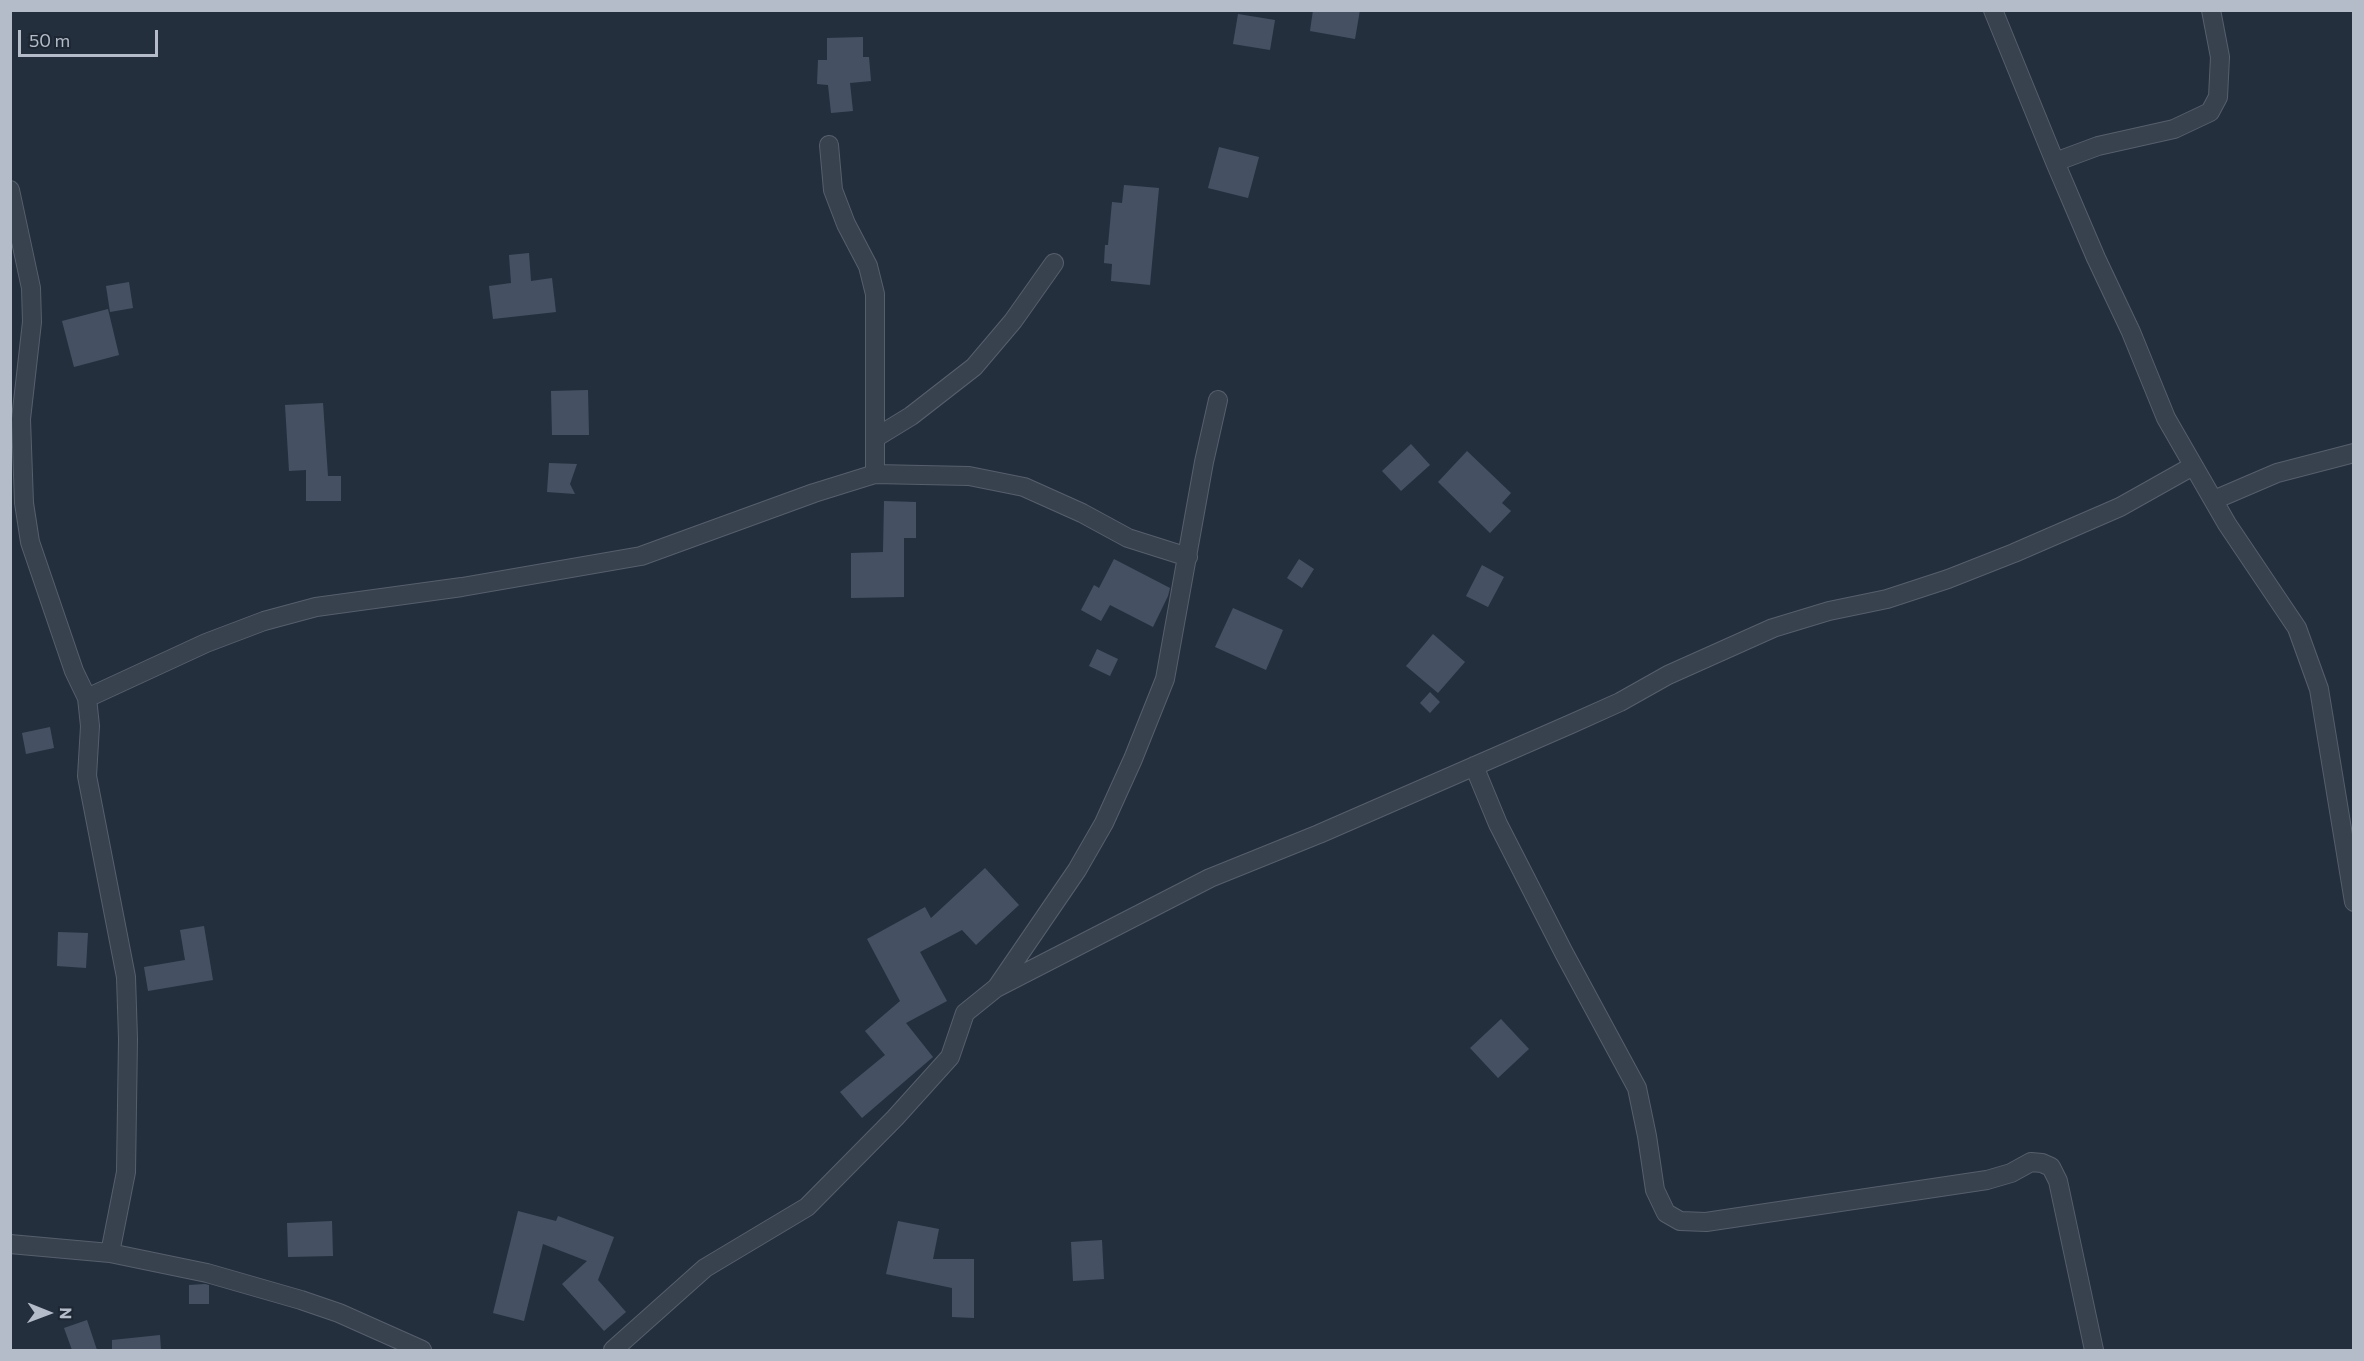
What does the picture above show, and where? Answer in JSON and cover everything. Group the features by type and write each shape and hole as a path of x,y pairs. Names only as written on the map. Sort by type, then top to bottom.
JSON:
{"street":[{"path":"1994,10 2055,162 2096,258 2132,332 2166,418 2227,524 2297,628 2319,689 2354,902"},
{"path":"2055,162 2098,146 2174,129 2210,112 2218,97 2220,57 2211,10"},
{"path":"829,145 833,190 846,224 868,266 874,294 875,474"},
{"path":"10,190 31,288 32,322 21,419 24,503 30,542 74,670 87,698 90,726 87,776 126,977 128,1039 126,1172 110,1253"},
{"path":"875,438 911,416 974,367 1013,321 1054,263"},
{"path":"996,988 1077,870 1104,823 1133,759 1165,678 1204,462 1218,400"},
{"path":"2214,500 2277,473 2354,453"},
{"path":"613,1350 705,1268 807,1207 895,1118 950,1057 965,1013 996,988 1210,878 1319,834 1610,706 1668,675 1773,628 1829,611 1887,599 1948,579 2120,507 2193,466"},
{"path":"87,698 206,643 264,621 316,607 462,587 641,556 814,493 875,474 969,476 1024,486 1128,538 1188,557"},
{"path":"1474,766 1498,824 1637,1088 1655,1190 1666,1213 1680,1221 1706,1222 1987,1180 2011,1173 2031,1162 2042,1162 2051,1167 2058,1181 2094,1350"},
{"path":"10,1244 110,1253 207,1273 339,1313 386,1336 422,1350"}],"building":[{"path":"1313,10 1360,10 1355,39 1310,31"},
{"path":"1238,14 1275,20 1270,50 1233,44"},
{"path":"863,37 863,57 869,57 871,81 850,83 853,111 831,113 828,85 817,84 818,60 827,60 827,38"},
{"path":"1219,147 1259,157 1248,198 1208,188"},
{"path":"1124,185 1159,188 1150,285 1111,281 1112,264 1104,263 1112,202 1122,203"},
{"path":"529,253 531,281 552,278 556,312 493,319 489,286 511,283 509,255"},
{"path":"129,282 133,308 110,312 106,286"},
{"path":"108,309 119,355 74,367 62,321"},
{"path":"588,390 589,435 552,435 551,391"},
{"path":"323,403 328,476 341,476 341,501 306,501 306,470 289,471 285,405"},
{"path":"1411,444 1430,465 1401,491 1382,471"},
{"path":"1467,451 1511,493 1502,503 1511,511 1490,533 1438,482"},
{"path":"549,463 577,464 570,484 575,494 547,492"},
{"path":"884,501 916,502 916,538 904,538 904,597 851,598 851,553 883,552"},
{"path":"1114,559 1170,588 1153,627 1110,605 1101,621 1081,610 1094,585 1099,588"},
{"path":"1299,559 1314,569 1302,588 1287,578"},
{"path":"1482,565 1504,577 1488,607 1466,596"},
{"path":"1233,608 1283,630 1266,670 1215,647"},
{"path":"1433,634 1465,662 1438,693 1406,666"},
{"path":"1097,649 1118,659 1110,676 1089,666"},
{"path":"1430,692 1440,702 1430,713 1420,703"},
{"path":"50,727 54,748 26,754 22,733"},
{"path":"985,868 1019,905 976,945 962,930 920,952 947,1001 906,1023 933,1057 862,1118 840,1092 885,1055 865,1031 900,1001 867,939 925,907 931,918"},
{"path":"204,926 213,980 148,991 144,967 185,960 180,930"},
{"path":"58,932 88,933 86,968 57,966"},
{"path":"1501,1019 1529,1049 1498,1078 1470,1048"},
{"path":"518,1211 556,1221 558,1216 614,1237 598,1280 626,1312 604,1331 562,1284 587,1261 543,1244 524,1321 493,1313"},
{"path":"332,1221 333,1256 288,1257 287,1223"},
{"path":"898,1221 939,1229 933,1259 974,1259 974,1318 952,1317 952,1288 886,1274"},
{"path":"1102,1240 1104,1279 1073,1281 1071,1242"},
{"path":"189,1285 209,1285 209,1304 189,1304"},
{"path":"87,1320 97,1350 72,1350 64,1328"},
{"path":"160,1335 161,1350 112,1350 112,1340"}]}
